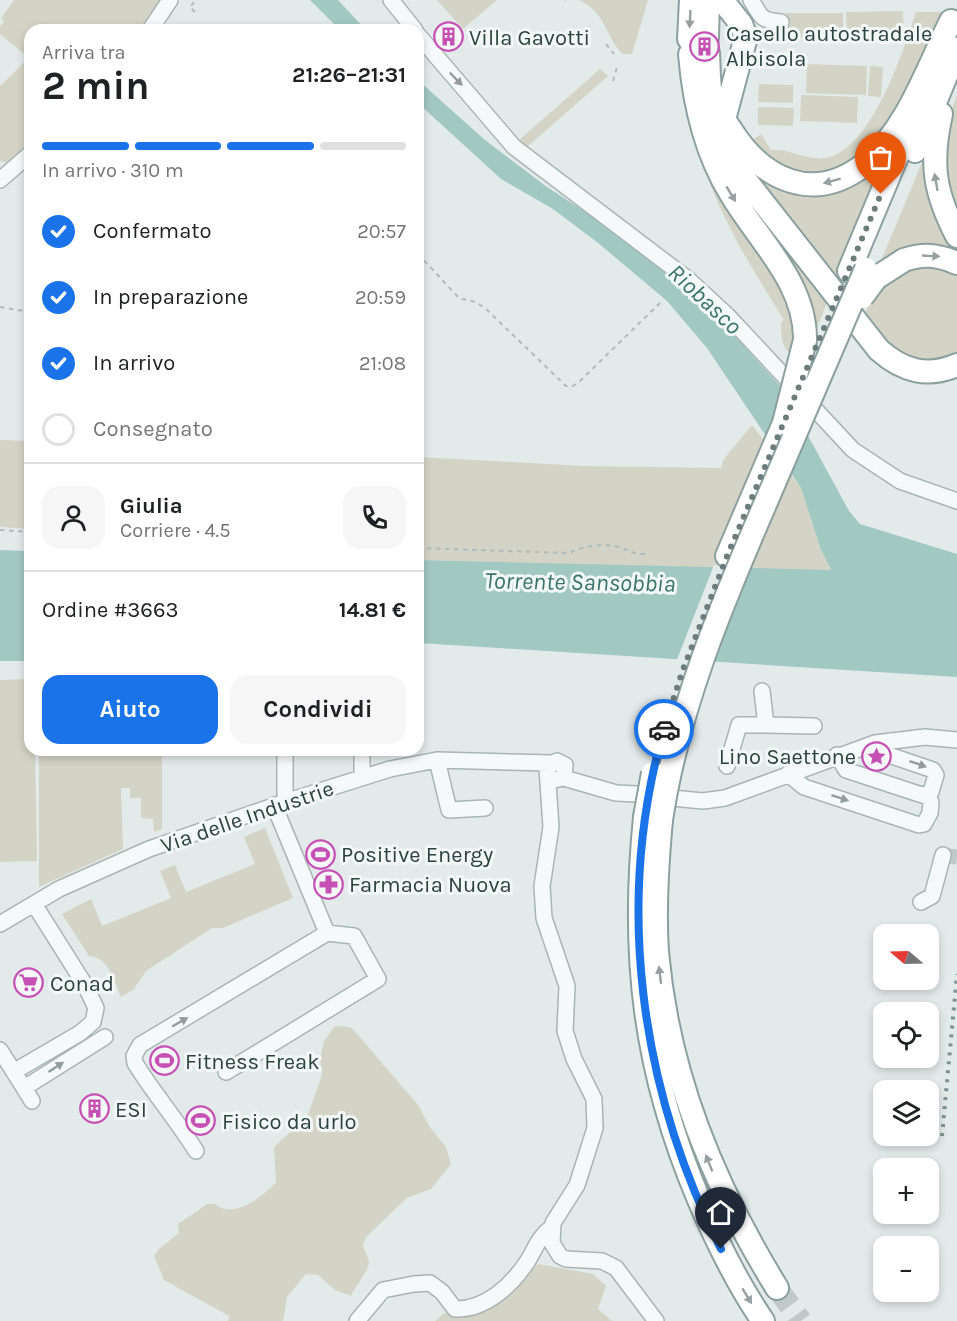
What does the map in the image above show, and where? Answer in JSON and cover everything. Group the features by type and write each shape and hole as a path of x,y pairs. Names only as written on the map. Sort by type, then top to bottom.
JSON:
{"highway":[{"path":"691,0 712,100 739,172 879,350 893,362 917,372 932,372 957,365"},
{"path":"708,0 699,46 696,100 706,143 720,175 798,296 805,340 784,423"},
{"path":"722,0 741,24 746,37 722,130"},
{"path":"696,100 722,130 777,177 810,184 841,179 865,164 896,129 954,12"},
{"path":"777,1288 743,1232 714,1174 689,1108 670,1042 657,951 653,818 696,673 742,557 833,345 857,270 954,12"},
{"path":"763,1321 740,1285 714,1235 679,1151 657,1078 644,1005 638,913 653,818 662,735 682,672 727,556 784,423 857,270 956,51"},
{"path":"956,51 937,135 934,169 940,201 957,236"},
{"path":"833,345 869,286 884,271 904,260 927,254 942,256 957,263"}],"street":[{"path":"154,24 170,0"},
{"path":"391,0 410,24"},
{"path":"752,0 759,16 765,20 781,22"},
{"path":"424,42 522,154 689,280 728,316 853,450 900,481 957,501"},
{"path":"0,180 24,159"},
{"path":"762,691 766,725"},
{"path":"727,766 739,725 814,726"},
{"path":"672,798 703,801 725,798 874,743 925,737 957,740"},
{"path":"874,743 886,754 933,770 936,775 931,792 922,795"},
{"path":"788,774 804,787 919,825 924,824 930,813 931,802 922,795 846,770 837,755"},
{"path":"284,756 279,804 327,933"},
{"path":"362,756 362,778"},
{"path":"437,760 449,810 485,808"},
{"name":"Via delle Industrie","path":"0,924 59,889 150,849 362,778 437,760 510,764 556,773 616,793 633,794"},
{"path":"556,773 542,886 544,918 567,986 565,1031 574,1059 594,1099 595,1128 577,1185 555,1216 551,1228 552,1243 560,1256 603,1261 616,1268 656,1321"},
{"path":"921,902 932,896 944,855"},
{"path":"15,1071 80,1033 93,1022 96,1008 85,985 34,904"},
{"path":"196,1151 178,1121 156,1098 135,1063 134,1056 140,1046 327,933 354,936 378,979 226,1072"},
{"path":"0,1050 28,1095 105,1037"},
{"path":"357,1321 383,1290 414,1284 430,1283 442,1292 455,1308 470,1309 503,1291 527,1262 543,1233 551,1228"}],"path":[{"path":"195,12 190,7 196,0"},
{"path":"564,39 567,36"},
{"path":"606,44 614,54"},
{"path":"613,81 618,64"},
{"path":"424,260 459,298 476,302 486,309 566,386 573,386 579,382 660,302"},
{"path":"0,307 24,311"},
{"path":"0,530 24,532"},
{"path":"424,548 569,553 585,545 620,547 633,554 645,554"}],"shaded area":[{"path":"14,0 166,0 150,24 24,24 24,54 0,34 0,27 4,21 1,18"},
{"path":"437,0 497,0 463,29"},
{"path":"579,0 648,0 632,54 622,54 600,17"},
{"path":"903,11 904,36 847,36 846,12"},
{"path":"916,12 943,12 925,62 898,121 837,177 791,176 749,142 761,134 771,150 819,158 826,158 842,151 857,137 883,96 894,73"},
{"path":"786,13 843,13 843,38 786,38"},
{"path":"24,63 24,153 11,164 0,161 0,86"},
{"path":"807,64 867,66 866,95 806,93"},
{"path":"870,66 883,67 881,97 868,96"},
{"path":"600,69 608,76 526,148 518,141"},
{"path":"759,84 793,85 793,103 758,102"},
{"path":"801,95 858,97 857,123 800,121"},
{"path":"957,95 957,227 942,152 945,127"},
{"path":"758,107 794,108 793,126 758,125"},
{"path":"695,136 792,296 797,359 788,352 783,344 781,323 784,320 744,255 710,185"},
{"path":"928,148 949,236 957,248 957,257 880,263"},
{"path":"886,155 888,160 836,281 768,195 746,160 779,186"},
{"path":"723,156 827,302 814,336"},
{"path":"917,262 957,269 957,359 923,365 896,353 864,315 877,289"},
{"path":"752,425 801,488 821,550 831,571 424,560 424,457 585,466 721,468 723,460"},
{"path":"0,440 24,441 24,529 0,527"},
{"path":"24,679 24,756 35,756 37,861 0,862 0,680"},
{"path":"39,756 162,756 162,829 154,832 153,819 141,818 141,798 130,798 130,788 121,788 123,849 39,887"},
{"path":"265,828 293,898 223,928 212,928 146,971 134,989 121,997 107,966 102,961 89,956 62,914 91,899 102,926 171,898 160,871 175,865 186,892 255,864 244,837"},
{"path":"334,1027 352,1028 418,1105 430,1127 446,1147 451,1164 431,1189 407,1198 366,1237 363,1245 369,1261 368,1266 351,1296 335,1290 318,1275 306,1274 287,1297 283,1321 228,1321 229,1316 164,1280 154,1256 179,1233 178,1224 207,1204 215,1204 222,1208 238,1208 255,1200 276,1182 274,1147 307,1117 322,1075 320,1059 324,1041"},
{"path":"538,1264 593,1274 606,1286 598,1309 612,1321 435,1321 444,1313 458,1314 520,1280"}],"water":[{"path":"310,0 338,0 360,24 334,24"},
{"name":"Torrente Sansobbia","path":"424,85 485,140 547,187 607,226 689,286 782,388 849,511 860,524 957,554 957,677 424,643 424,560 831,570 821,550 801,488 707,348 667,301 597,242 553,209 501,179 424,109"},
{"path":"0,550 24,551 24,661 0,661"}],"pier":[{"path":"714,565 749,566 709,664 676,662"}],"tunnel":[{"path":"943,855 957,857"},
{"path":"777,1288 801,1321"}],"railway":[{"path":"942,1136 957,974"}],"way so far":[{"path":"664,729 671,702 693,641 727,556 881,194"}],"place":[{"name":"Villa Gavotti","path":"448,37"},
{"name":"Casello autostradale Albisola","path":"705,46"},
{"name":"Lino Saettone","path":"877,756"},
{"name":"Positive Energy","path":"320,854"},
{"name":"Farmacia Nuova","path":"328,884"},
{"name":"Conad","path":"29,983"},
{"name":"Fitness Freak","path":"164,1061"},
{"name":"ESI","path":"94,1109"},
{"name":"Fisico da urlo","path":"201,1121"}],"route":[{"path":"664,729 650,789 640,863 638,913 644,1005 653,1060 679,1151 721,1249"}],"water label":[{"name":"Riobasco","path":"705,299"}]}
